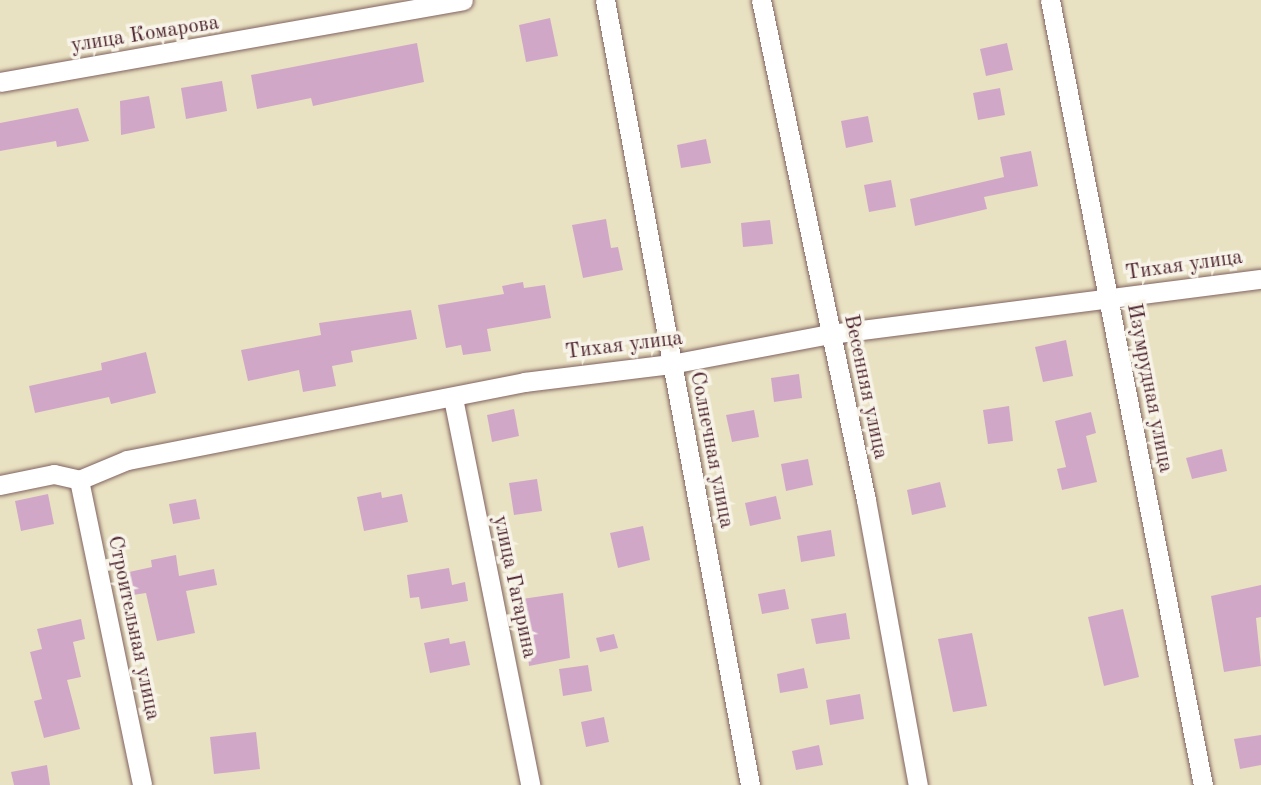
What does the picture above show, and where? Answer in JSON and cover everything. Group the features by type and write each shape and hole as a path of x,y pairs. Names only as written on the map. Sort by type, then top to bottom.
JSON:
{"street":[{"name":"улица Комарова","path":"0,82 463,0"},
{"name":"Солнечная улица","path":"605,0 750,785"},
{"name":"Весенняя улица","path":"761,0 830,334 918,785"},
{"name":"Изумрудная улица","path":"1050,0 1203,785"},
{"name":"Тихая улица","path":"0,485 54,474 79,480 127,460 571,375 671,364 830,334 1261,279"},
{"name":"улица Гагарина","path":"453,398 530,785"},
{"name":"Строительная улица","path":"79,480 142,785"}],"building":[{"path":"550,18 558,56 526,62 519,25"},
{"path":"417,43 424,82 313,106 311,98 257,109 251,75"},
{"path":"1007,43 1013,70 986,76 980,49"},
{"path":"222,81 227,111 186,119 181,88"},
{"path":"1000,88 1005,115 978,120 973,93"},
{"path":"149,96 155,128 121,135 120,101"},
{"path":"78,108 89,141 57,147 56,141 0,151 0,123"},
{"path":"868,116 873,142 846,148 841,121"},
{"path":"706,139 711,163 681,168 677,145"},
{"path":"1031,151 1038,186 984,197 987,209 915,226 910,199 1004,177 1000,157"},
{"path":"891,180 896,207 869,212 864,185"},
{"path":"606,219 611,248 618,247 623,270 583,278 572,225"},
{"path":"770,220 773,244 743,247 741,223"},
{"path":"523,282 524,288 545,285 551,318 487,329 491,351 463,355 461,345 446,348 438,305 504,294 502,286"},
{"path":"411,310 417,339 351,351 353,362 332,366 336,386 303,392 299,370 248,381 241,350 321,335 319,323"},
{"path":"1066,340 1073,376 1043,382 1035,347"},
{"path":"146,352 156,393 111,404 109,397 35,413 29,386 102,370 101,363"},
{"path":"799,374 802,398 774,402 771,378"},
{"path":"1009,406 1013,441 988,444 983,410"},
{"path":"514,409 519,436 492,442 487,415"},
{"path":"754,410 759,437 732,442 726,415"},
{"path":"1091,412 1096,433 1086,436 1097,482 1062,490 1057,469 1066,467 1055,421"},
{"path":"1222,449 1227,471 1192,479 1186,458"},
{"path":"808,459 813,485 786,491 781,464"},
{"path":"537,479 542,511 514,515 509,483"},
{"path":"940,482 946,507 912,515 907,490"},
{"path":"381,492 382,498 402,494 408,522 364,531 357,497"},
{"path":"48,494 54,524 21,531 15,501"},
{"path":"776,496 781,519 750,526 745,503"},
{"path":"196,499 200,519 173,524 169,504"},
{"path":"643,526 650,560 618,568 610,533"},
{"path":"831,530 835,556 801,562 797,536"},
{"path":"176,555 179,576 214,569 217,585 186,591 195,633 157,641 146,593 133,595 129,572 152,567 151,560"},
{"path":"449,568 452,585 465,582 468,601 421,609 419,597 410,598 407,575"},
{"path":"1261,585 1261,617 1256,618 1261,666 1224,672 1211,596"},
{"path":"785,589 789,609 762,614 758,594"},
{"path":"563,593 570,658 529,666 522,599"},
{"path":"1123,609 1139,677 1104,686 1088,617"},
{"path":"846,613 850,639 816,644 811,619"},
{"path":"81,619 85,639 73,642 81,677 67,680 80,729 44,738 34,701 42,699 30,652 42,649 37,629"},
{"path":"972,633 987,706 953,712 938,639"},
{"path":"614,634 618,648 600,652 596,638"},
{"path":"449,638 450,644 465,641 470,665 430,673 424,643"},
{"path":"588,665 592,691 563,696 559,669"},
{"path":"804,668 808,688 780,693 777,674"},
{"path":"860,694 864,719 830,725 826,700"},
{"path":"604,717 609,742 586,747 581,722"},
{"path":"256,732 260,769 214,774 210,737"},
{"path":"1261,735 1261,765 1240,769 1234,739"},
{"path":"819,745 823,765 796,770 792,751"},
{"path":"47,765 50,785 14,785 11,772"}]}
